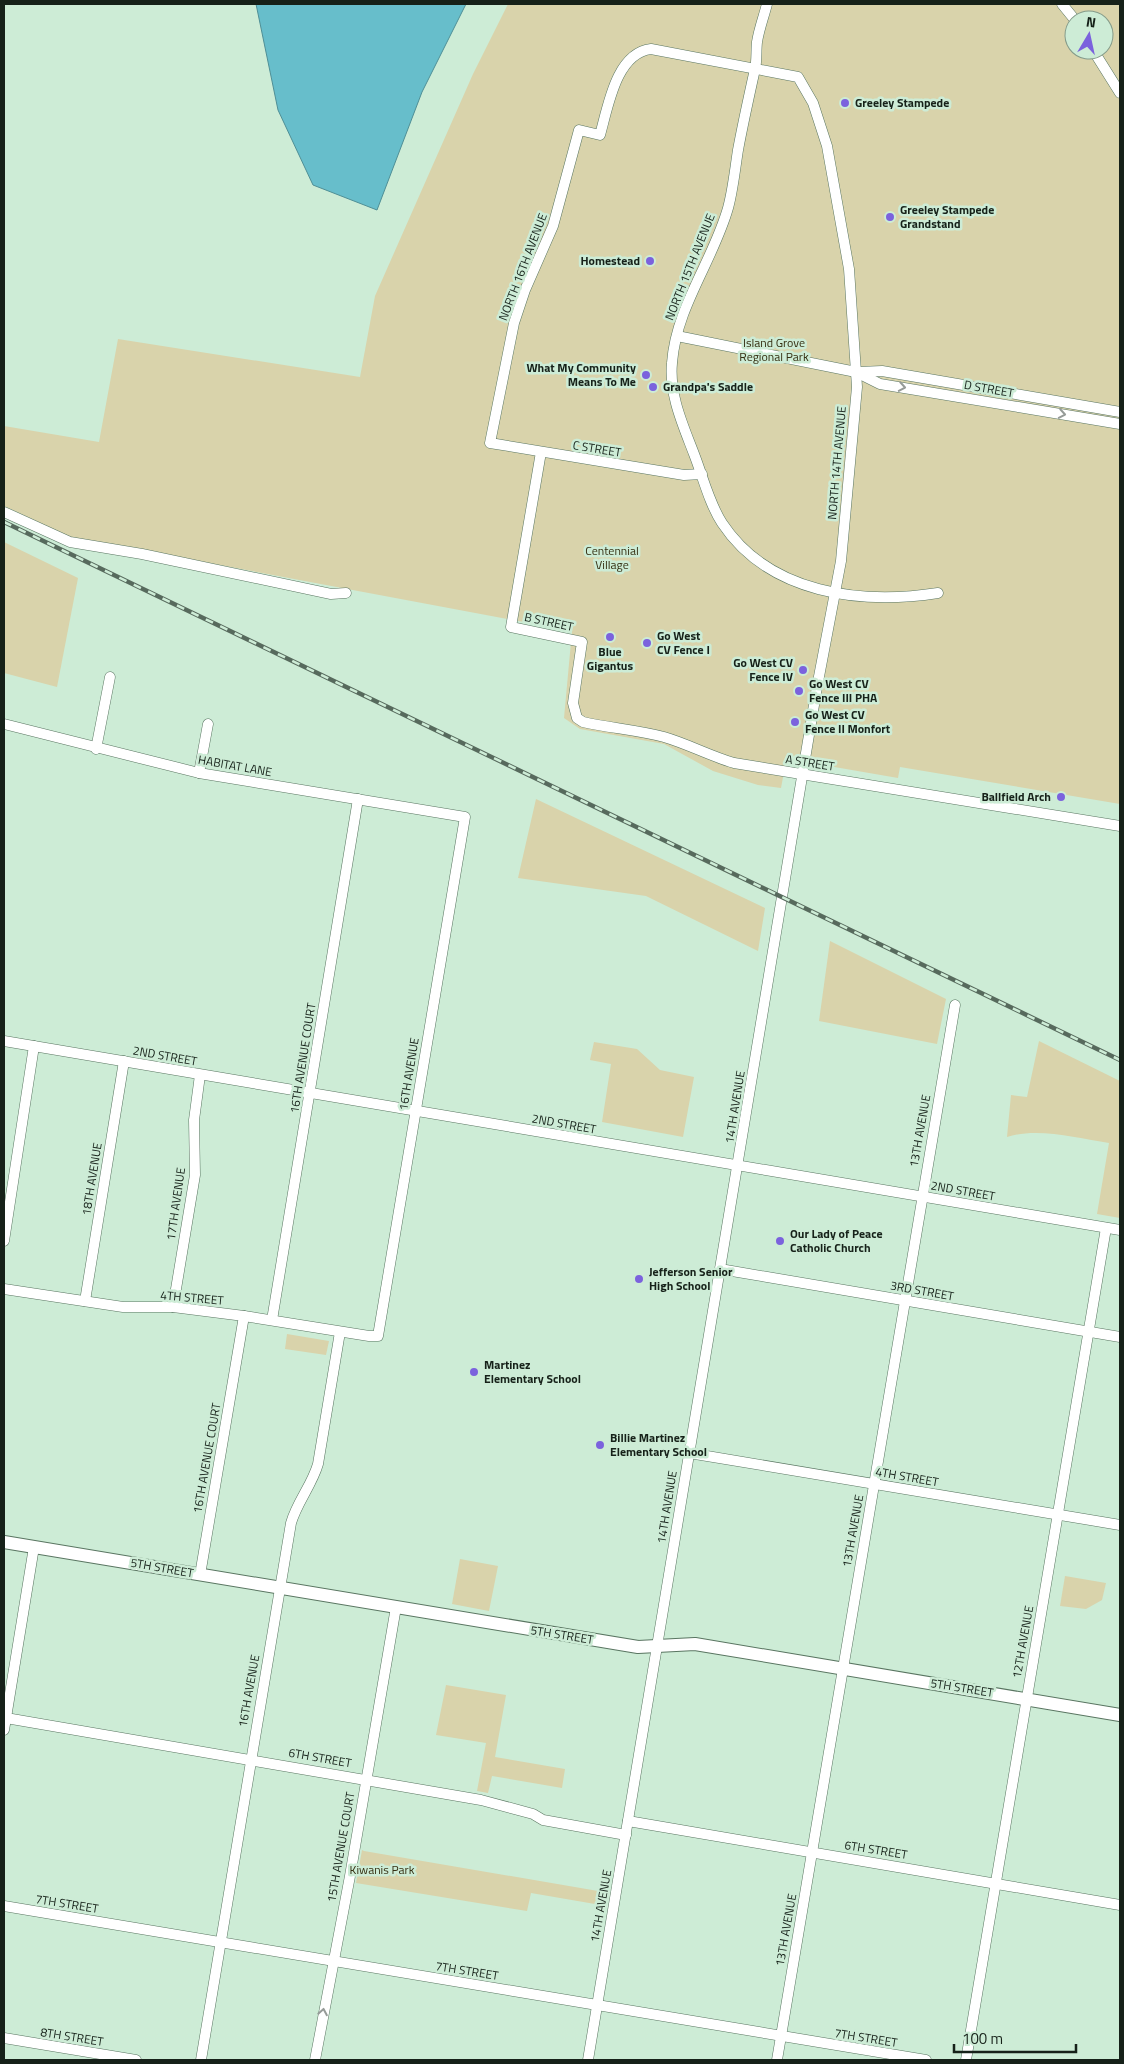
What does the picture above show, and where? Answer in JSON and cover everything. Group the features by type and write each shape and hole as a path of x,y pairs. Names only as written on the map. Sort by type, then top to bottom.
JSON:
{"main road":[{"name":"5TH STREET","path":"4,1542 638,1647 657,1647 679,1643 695,1644 1120,1715"}],"street":[{"name":"NORTH 15TH AVENUE","path":"767,4 758,40 756,68 748,95 728,206 720,233 681,318 676,336 672,362 673,393 714,508 733,538 764,565 796,583 834,593 886,598 938,593"},
{"name":"NORTH 16TH AVENUE","path":"490,443 514,324 525,290 553,226 579,130 600,135 614,87 625,64 632,55 640,50 651,49 756,68"},
{"path":"1099,60 1120,93"},
{"name":"NORTH 14TH AVENUE","path":"756,68 798,77 818,115 827,146 849,270 857,387 841,561 782,898"},
{"name":"D STREET","path":"676,336 856,372 882,371 1120,412"},
{"name":"D STREET","path":"856,372 880,384 1120,422"},
{"name":"C STREET","path":"490,443 684,475 702,474"},
{"name":"B STREET","path":"541,452 511,627 582,642"},
{"path":"4,512 70,542 142,554 331,594 346,593"},
{"name":"A STREET","path":"582,642 573,703 577,718 583,722 662,737 734,763 1120,826"},
{"path":"96,749 110,678"},
{"name":"HABITAT LANE","path":"4,724 96,749 199,773 465,817"},
{"path":"199,773 208,724"},
{"name":"16TH AVENUE COURT","path":"272,1320 358,799"},
{"name":"16TH AVENUE","path":"378,1336 465,817"},
{"name":"14TH AVENUE","path":"588,2060 782,898"},
{"name":"13TH AVENUE","path":"777,2060 921,1196 955,1006"},
{"name":"2ND STREET","path":"4,1041 1120,1230"},
{"path":"4,1241 34,1046"},
{"name":"18TH AVENUE","path":"85,1301 124,1062"},
{"name":"17TH AVENUE","path":"173,1307 195,1175 194,1120 200,1075"},
{"name":"12TH AVENUE","path":"966,2060 1106,1228"},
{"name":"3RD STREET","path":"720,1269 1120,1337"},
{"name":"4TH STREET","path":"4,1289 123,1307 173,1307 378,1336"},
{"name":"16TH AVENUE COURT","path":"200,1575 244,1316"},
{"name":"16TH AVENUE","path":"201,2060 250,1758 280,1588 295,1510 314,1476 318,1464 340,1332"},
{"name":"4TH STREET","path":"689,1453 1120,1525"},
{"path":"4,1730 7,1689 34,1547"},
{"name":"15TH AVENUE COURT","path":"315,2060 332,1961 336,1950 350,1876 365,1779 396,1607"},
{"name":"6TH STREET","path":"6,1718 250,1758 481,1800 532,1814 543,1820 626,1835"},
{"name":"6TH STREET","path":"628,1821 995,1882 1120,1905"},
{"name":"7TH STREET","path":"4,1906 926,2060"},
{"name":"8TH STREET","path":"4,2038 136,2060"}],"green space":[{"name":"Island Grove Regional Park","path":"508,4 1120,4 1120,804 900,767 898,778 817,764 815,759 794,756 786,761 781,788 758,785 713,771 664,744 580,729 564,718 572,631 70,537 4,506 4,426 99,442 118,339 360,377 375,296 473,74"},
{"path":"4,542 78,578 57,687 4,673"},
{"path":"536,799 765,908 758,951 646,896 518,878"},
{"path":"830,941 946,999 937,1044 819,1021"},
{"path":"1039,1041 1120,1081 1120,1218 1097,1214 1109,1143 1044,1133 1019,1134 1007,1137 1011,1095 1027,1097"},
{"path":"594,1042 637,1049 660,1070 694,1077 683,1137 602,1122 611,1064 590,1060"},
{"path":"287,1334 329,1341 326,1355 285,1349"},
{"path":"460,1559 498,1566 489,1611 452,1604"},
{"path":"1065,1576 1106,1583 1102,1600 1086,1609 1060,1606"},
{"path":"446,1685 506,1695 495,1757 565,1769 562,1788 492,1776 488,1793 477,1791 486,1743 436,1735"},
{"name":"Kiwanis Park","path":"362,1850 598,1891 595,1904 531,1893 527,1911 356,1883"}],"water":[{"path":"256,4 466,4 422,92 377,210 313,185 278,110"}],"railway":[{"path":"4,522 1120,1060"}],"place":[{"name":"Greeley Stampede","path":"845,103"},
{"name":"Greeley Stampede Grandstand","path":"890,217"},
{"name":"Homestead","path":"650,261"},
{"name":"What My Community Means To Me","path":"646,375"},
{"name":"Grandpa's Saddle","path":"653,387"},
{"name":"Blue Gigantus","path":"610,637"},
{"name":"Go West CV Fence I","path":"647,643"},
{"name":"Go West CV Fence IV","path":"803,670"},
{"name":"Go West CV Fence III PHA","path":"799,691"},
{"name":"Go West CV Fence II Monfort","path":"795,722"},
{"name":"Ballfield Arch","path":"1061,797"},
{"name":"Our Lady of Peace Catholic Church","path":"780,1241"},
{"name":"Jefferson Senior High School","path":"639,1279"},
{"name":"Martinez Elementary School","path":"474,1372"},
{"name":"Billie Martinez Elementary School","path":"600,1445"}],"park label":[{"name":"Centennial Village","path":"612,558"}]}
